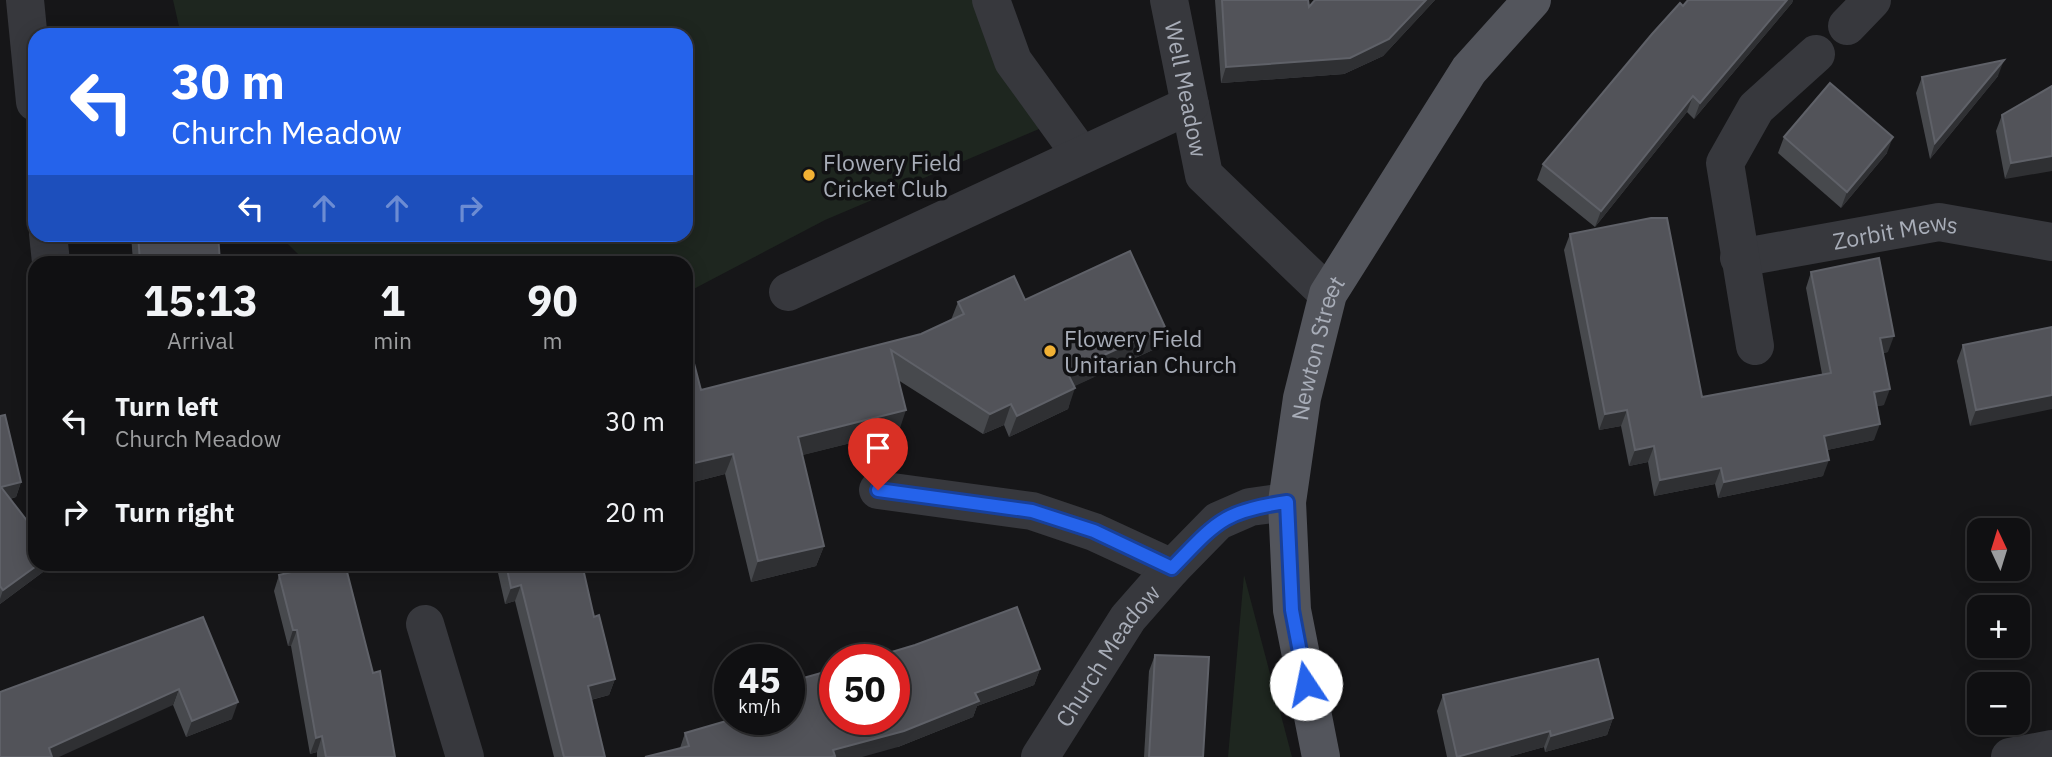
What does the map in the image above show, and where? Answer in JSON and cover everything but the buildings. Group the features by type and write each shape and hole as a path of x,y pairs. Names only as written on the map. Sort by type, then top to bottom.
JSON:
{"main road":[{"name":"Newton Street","path":"1321,757 1292,610 1287,502 1302,398 1328,294 1469,70 1532,0"}],"street":[{"path":"25,0 28,31"},
{"path":"991,0 1013,61 1081,155"},
{"name":"Well Meadow","path":"1169,0 1204,175 1328,294"},
{"path":"1755,346 1725,163 1756,108 1816,54"},
{"path":"788,292 1189,105"},
{"name":"Zorbit Mews","path":"1740,258 1939,222 2052,242"},
{"path":"878,490 1032,511 1094,531 1172,568"},
{"name":"Church Meadow","path":"1040,757 1128,618 1172,568 1218,521 1250,507 1287,502"},
{"path":"425,624 465,757"},
{"path":"2010,757 2052,748"}],"shaded area":[{"name":"Flowery Field Cricket Club","path":"173,0 979,0 1039,129 825,220 693,289 693,256 300,256 286,242 693,242 693,28 179,28"},
{"path":"1244,575 1292,757 1228,757"}],"place":[{"name":"Flowery Field Cricket Club","path":"809,175"},
{"name":"Flowery Field Unitarian Church","path":"1050,351"}],"route":[{"path":"878,490 1032,511 1094,531 1172,568 1218,521 1250,507 1287,502 1292,610 1306,684"}]}
